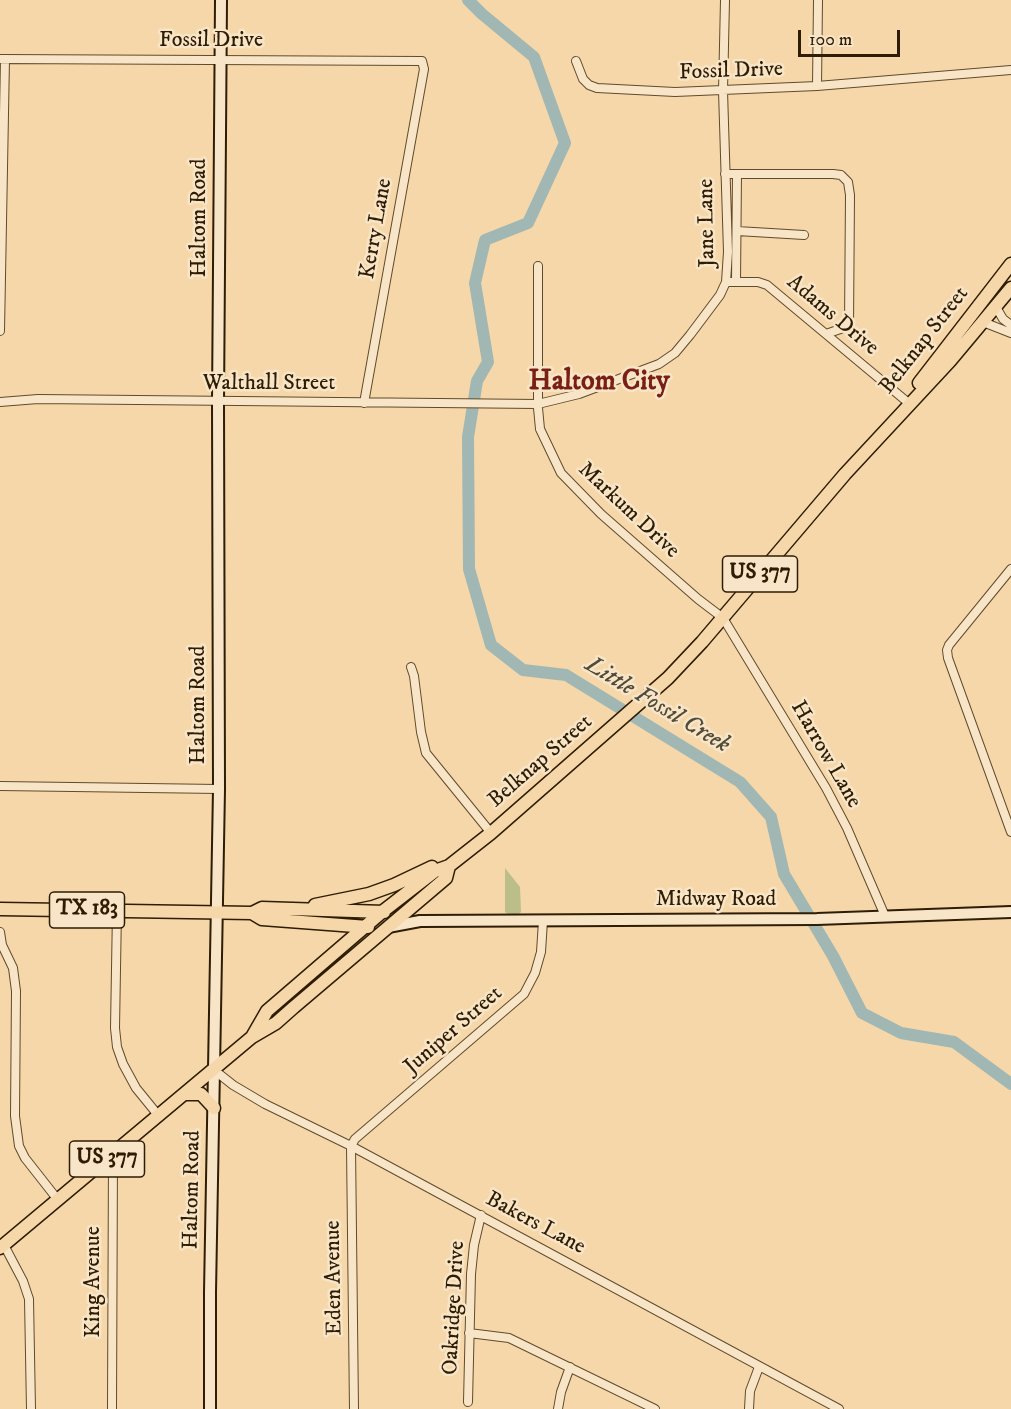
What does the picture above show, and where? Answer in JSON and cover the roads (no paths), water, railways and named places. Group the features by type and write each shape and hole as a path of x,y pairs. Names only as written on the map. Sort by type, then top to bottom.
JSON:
{"main road":[{"name":"Haltom Road","path":"210,1409 219,789 220,0"},
{"name":"Belknap Street","path":"252,1037 267,1011 382,912 435,872 449,866 491,833 614,728 687,658 872,444 1011,264"},
{"name":"Belknap Street","path":"872,444 912,403 1011,288"},
{"path":"273,909 330,903 369,894 406,880 471,849"},
{"name":"Belknap Street","path":"252,1037 276,1023 446,878 449,866"},
{"name":"TX 183","path":"252,913 262,908 273,909 326,920 387,927"},
{"name":"TX 183","path":"0,909 218,911 252,913 262,919 326,920 382,912 405,913"},
{"name":"Midway Road","path":"387,927 420,921 792,919 1011,912"},
{"name":"Midway Road","path":"405,913 420,921"},
{"path":"326,920 348,930 348,942"},
{"name":"US 377","path":"2,1246 252,1037"},
{"path":"184,1094 201,1094 214,1108"}],"street":[{"name":"Jane Lane","path":"538,404 579,394 667,359 690,335 720,295 726,282 732,174 723,91 725,0"},
{"path":"817,86 818,0"},
{"name":"Fossil Drive","path":"2,59 422,61"},
{"path":"0,331 2,59"},
{"name":"Kerry Lane","path":"364,403 424,69 422,61"},
{"name":"Fossil Drive","path":"576,61 583,79 589,85 597,88 675,93 817,86 1011,70"},
{"path":"736,280 737,231 732,174 841,175 848,182 850,195 849,326 826,334"},
{"path":"737,231 804,235"},
{"name":"Markum Drive","path":"538,266 540,429 561,473 601,514 723,618"},
{"name":"Adams Drive","path":"726,282 736,280 767,285 905,400"},
{"path":"996,307 1003,319 1011,325"},
{"path":"983,322 1011,333"},
{"name":"Walthall Street","path":"0,402 38,399 538,404"},
{"path":"1011,569 947,650 1011,832"},
{"name":"Harrow Lane","path":"723,618 826,788 847,828 885,916"},
{"path":"411,667 426,753 491,833"},
{"path":"0,786 219,789"},
{"path":"117,910 115,1028 117,1047 136,1088 158,1115"},
{"name":"Juniper Street","path":"351,1146 356,1138 524,994 535,973 541,952 543,921"},
{"path":"0,932 2,945 13,968 16,991 15,1116 20,1146 25,1158 58,1200"},
{"name":"Bakers Lane","path":"214,1070 233,1085 265,1104 351,1146 481,1215 839,1409"},
{"name":"Eden Avenue","path":"351,1146 354,1409"},
{"name":"King Avenue","path":"112,1409 113,1154"},
{"name":"Oakridge Drive","path":"468,1402 471,1274 474,1245 481,1215"},
{"path":"2,1246 23,1281 29,1299 31,1409"},
{"path":"469,1333 509,1338 652,1408"},
{"path":"558,1409 570,1367"},
{"path":"749,1409 750,1391 759,1367"}],"waterway":[{"name":"Little Fossil Creek","path":"468,0 534,57 565,143 528,223 485,240 475,283 488,362 477,381 468,437 469,569 491,645 523,670 566,675 740,782 771,817 784,874 833,956 862,1013 901,1033 954,1042 1011,1084"}],"district":[{"name":"Haltom City","path":"599,383"}]}
